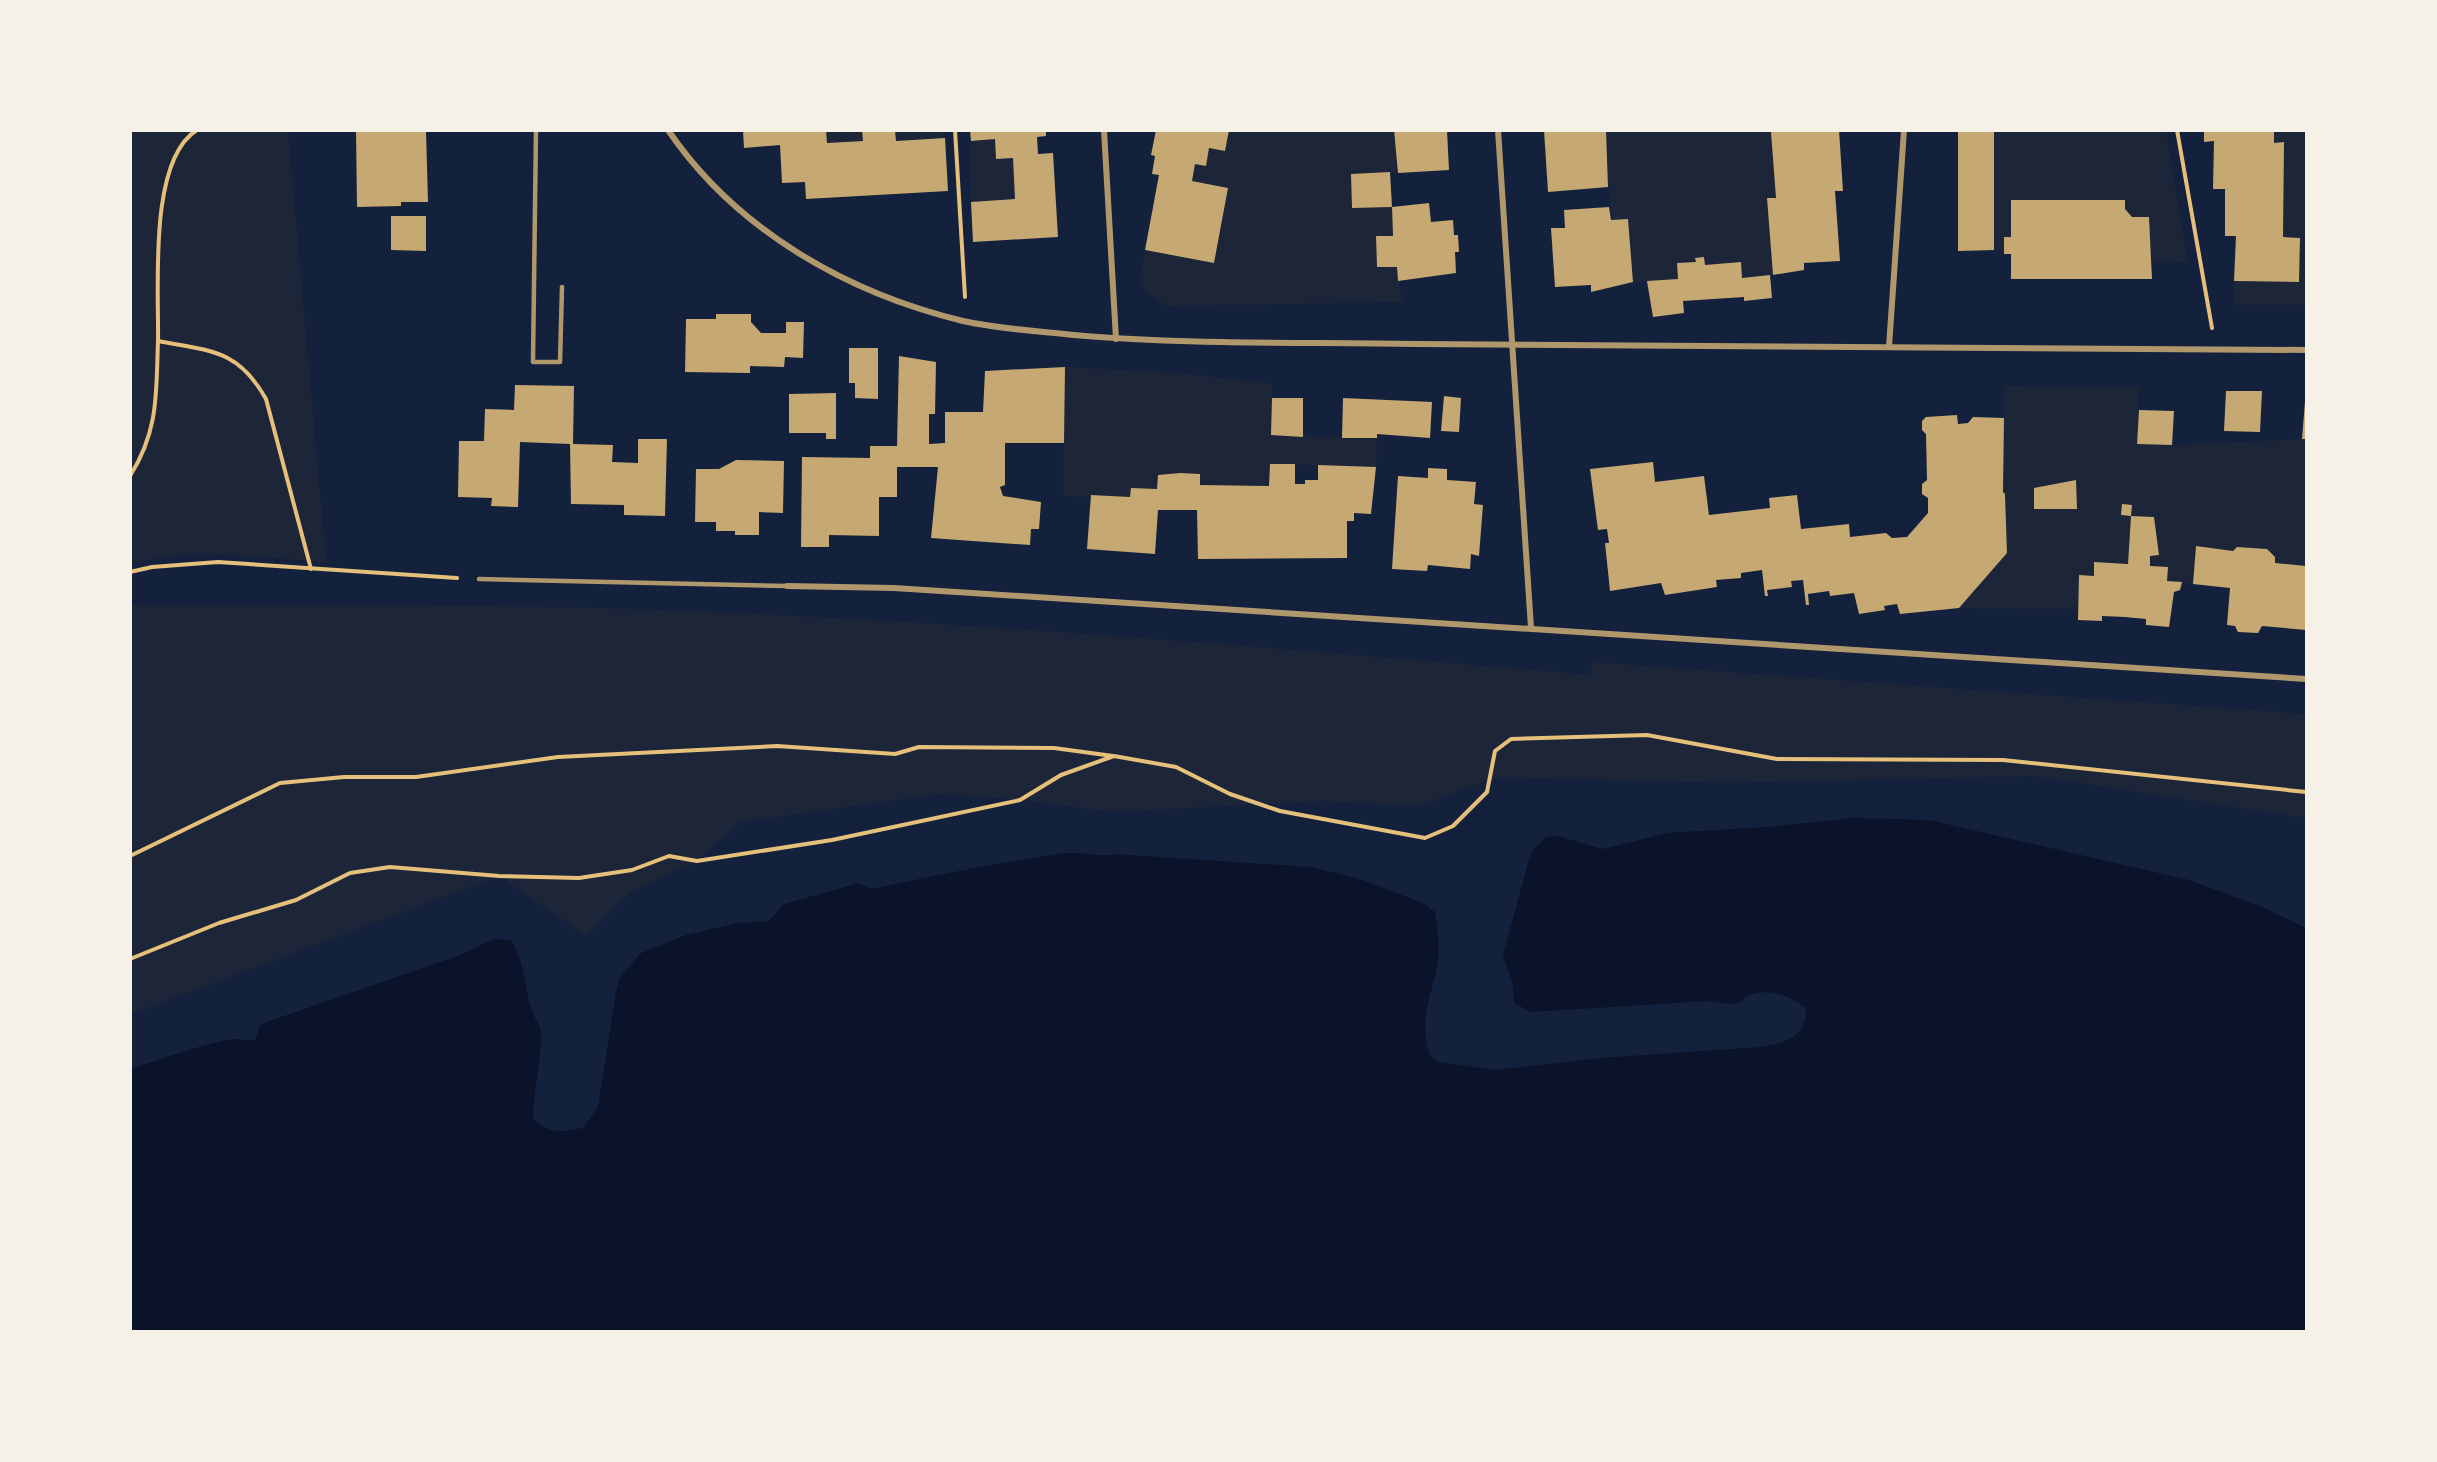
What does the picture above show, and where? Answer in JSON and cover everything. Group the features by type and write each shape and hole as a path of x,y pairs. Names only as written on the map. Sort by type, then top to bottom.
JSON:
{"street":[{"path":"668,130 714,187 757,225 803,257 853,284 967,322 1116,339 1512,345 2307,350"},
{"path":"1104,130 1116,339"},
{"path":"1498,130 1531,628"},
{"path":"1889,347 1904,130"},
{"path":"787,586 894,588 2307,679"}],"lane":[{"path":"536,130 533,362 561,362 561,287"},
{"path":"479,579 787,586"}],"path":[{"path":"130,476 145,453 155,415 160,210 167,174 190,135 197,130"},
{"path":"956,130 967,322"},
{"path":"2177,130 2216,350"},
{"path":"158,341 214,352 237,362 254,378 266,399 311,569"},
{"path":"130,572 152,567 218,562 479,579"},
{"path":"130,856 280,783 344,777 416,777 558,757 777,746 895,754 919,747 1054,748 1114,756 1176,767 1230,794 1280,810 1425,838 1453,826 1487,792 1495,751 1511,739 1647,735 1777,759 2003,760 2307,792"},
{"path":"130,959 219,923 296,900 350,873 390,867 500,876 579,878 632,870 669,856 697,861 832,840 1020,800 1061,775 1114,756"}],"shaded area":[{"path":"2159,130 2166,132 2188,262 2152,263 2149,217 2132,217 2125,209 2125,200 2105,200 2011,237 2004,237 2004,252 1994,250 1994,131"},
{"path":"130,131 288,131 326,562 202,553 131,562"},
{"path":"826,131 862,131 863,141 827,143"},
{"path":"895,131 944,131 945,138 896,141"},
{"path":"1229,131 1394,131 1398,173 1351,174 1352,208 1392,207 1393,236 1376,237 1377,267 1397,267 1402,302 1167,306 1150,295 1139,283 1145,250 1214,262 1228,188 1192,181 1195,164 1206,166 1209,148 1225,151"},
{"path":"1606,131 1779,131 1776,198 1767,199 1773,275 1742,278 1705,265 1704,257 1696,258 1696,262 1677,263 1678,279 1633,282 1628,219 1611,220"},
{"path":"2274,131 2306,131 2306,305 2233,305 2234,281 2299,281 2300,238 2283,237 2283,142 2274,143"},
{"path":"995,139 996,159 1013,158 1015,199 971,202 971,141"},
{"path":"1065,367 1180,373 1272,384 1272,435 1377,438 1376,467 1270,464 1269,486 1200,485 1200,474 1158,475 1157,489 1131,488 1130,497 1063,496"},
{"path":"2004,386 2139,387 2137,444 2172,445 2306,439 2306,566 2275,563 2275,557 2267,549 2237,547 2233,551 2196,546 2193,584 2167,581 2150,566 2150,556 2159,554 2154,517 2131,516 2128,564 2094,563 2094,576 2080,575 2077,609 1959,608 2007,553 2005,494 2003,492","holes":["2075,480 2077,509 2035,509 2034,488"]},
{"path":"131,605 549,607 802,616 1140,638 1590,675 1592,662 2306,714 2306,818 2034,776 1723,783 1498,777 1419,806 1322,801 1114,812 1020,800 939,794 740,822 697,861 630,892 586,936 499,876 131,1014"},
{"path":"1853,818 1929,820 2189,880 2265,908 2304,927 2306,931 2306,1331 131,1331 131,1069 219,1042 235,1039 255,1040 261,1024 460,955 494,939 511,940 522,966 529,1002 541,1032 533,1119 556,1131 583,1128 598,1107 620,977 641,953 686,935 738,923 769,921 784,904 859,883 872,889 968,869 1066,853 1311,867 1360,879 1423,903 1435,912 1438,936 1436,973 1425,1026 1429,1054 1438,1062 1495,1070 1600,1058 1760,1047 1786,1041 1798,1033 1805,1019 1806,1009 1788,997 1764,992 1750,995 1734,1004 1710,1001 1531,1012 1514,1003 1513,986 1503,955 1531,852 1546,837 1558,836 1603,849 1667,833 1765,827"}],"building":[{"path":"356,130 426,130 428,202 401,202 401,206 357,207"},
{"path":"743,130 826,130 827,143 863,141 862,130 895,130 896,141 945,138 948,191 806,199 805,182 782,183 780,145 744,148"},
{"path":"970,130 1046,130 1046,136 1037,137 1038,154 1053,153 1058,237 973,242 971,202 1015,199 1013,158 996,159 995,139 971,141"},
{"path":"1156,130 1229,130 1225,151 1209,148 1206,166 1195,164 1192,181 1228,188 1214,263 1145,250 1159,175 1152,174 1155,156 1151,155"},
{"path":"1394,130 1447,130 1449,170 1398,173"},
{"path":"1544,130 1606,130 1608,187 1548,192"},
{"path":"1839,130 1843,191 1835,191 1840,261 1804,263 1804,270 1773,275 1767,198 1776,198 1771,132"},
{"path":"1958,130 1994,130 1994,250 1958,251"},
{"path":"2204,130 2274,130 2274,143 2284,142 2283,237 2300,238 2299,282 2234,281 2236,236 2225,236 2225,189 2213,189 2214,141 2204,142"},
{"path":"1390,172 1392,207 1352,208 1351,174"},
{"path":"2011,200 2125,200 2125,209 2132,217 2149,217 2152,279 2011,279 2011,254 2004,254 2004,237 2011,237"},
{"path":"1429,203 1431,222 1453,220 1454,235 1458,235 1459,252 1455,252 1456,273 1398,281 1397,267 1377,267 1376,236 1393,236 1392,207"},
{"path":"1609,207 1611,220 1628,219 1633,282 1591,292 1591,285 1555,287 1551,228 1565,228 1564,210"},
{"path":"391,216 426,216 426,251 391,250"},
{"path":"1704,257 1705,265 1741,262 1742,278 1770,275 1772,298 1744,301 1744,297 1683,301 1684,313 1653,317 1647,281 1678,279 1677,263 1696,262 1695,258"},
{"path":"716,314 751,314 751,322 761,333 786,333 786,322 804,322 803,358 785,357 784,367 750,366 750,373 685,372 686,319 716,319"},
{"path":"849,348 878,348 878,399 855,398 855,383 849,383"},
{"path":"899,356 936,362 935,414 929,414 929,444 945,443 945,412 983,412 985,371 1065,367 1064,443 1005,443 1005,485 1000,487 1003,496 1041,502 1039,529 1031,529 1030,545 931,538 938,467 897,467 897,497 879,497 879,536 829,535 829,547 801,547 802,457 870,458 870,446 897,446"},
{"path":"515,385 574,386 573,444 613,445 612,462 638,463 638,439 667,439 665,516 624,515 624,505 571,504 570,444 520,442 518,507 491,506 492,498 458,497 459,441 484,441 485,409 514,410"},
{"path":"2226,391 2262,391 2260,432 2224,431"},
{"path":"836,393 836,439 826,439 826,433 789,433 789,394"},
{"path":"1444,396 1461,398 1459,432 1441,431"},
{"path":"1272,398 1303,398 1303,437 1271,435"},
{"path":"1343,398 1432,402 1430,438 1377,434 1377,438 1342,438"},
{"path":"2305,401 2306,439 2302,439"},
{"path":"2139,410 2174,411 2172,445 2137,444"},
{"path":"1957,415 1958,424 1968,423 1973,417 2004,418 2003,492 2005,494 2007,553 1959,608 1900,614 1897,604 1884,606 1885,610 1859,614 1854,593 1830,596 1829,591 1808,594 1809,605 1806,605 1803,580 1791,581 1792,587 1767,590 1768,596 1765,596 1762,570 1741,573 1741,578 1716,580 1717,587 1665,595 1661,583 1610,591 1605,543 1609,543 1607,529 1598,530 1590,469 1653,462 1655,482 1704,476 1709,515 1770,508 1769,498 1797,495 1801,529 1849,524 1850,537 1886,533 1892,538 1907,537 1928,513 1928,498 1922,494 1922,484 1927,480 1926,434 1922,430 1922,421 1926,417"},
{"path":"736,460 784,461 783,513 759,512 759,535 735,535 735,531 716,531 716,522 695,522 696,469 719,469"},
{"path":"1270,464 1295,464 1295,484 1305,484 1305,480 1318,480 1318,465 1376,467 1371,514 1354,513 1354,521 1347,521 1347,558 1198,559 1197,510 1158,510 1155,554 1087,549 1091,495 1130,497 1131,488 1157,489 1158,475 1180,473 1200,474 1200,485 1269,486"},
{"path":"1428,468 1447,469 1447,480 1476,482 1474,504 1483,505 1479,556 1471,554 1470,569 1428,565 1427,571 1392,569 1398,476 1428,478"},
{"path":"2076,480 2077,509 2034,509 2034,488"},
{"path":"2122,504 2132,505 2131,516 2121,515"},
{"path":"2131,516 2154,517 2159,555 2150,556 2150,566 2168,567 2167,581 2182,582 2180,590 2174,592 2169,627 2146,625 2146,619 2125,617 2102,616 2102,621 2078,620 2079,575 2094,576 2094,562 2128,564"},
{"path":"2196,546 2233,551 2237,547 2267,549 2275,557 2275,563 2306,566 2306,630 2262,626 2258,633 2238,632 2235,626 2227,625 2230,588 2193,584"}]}
